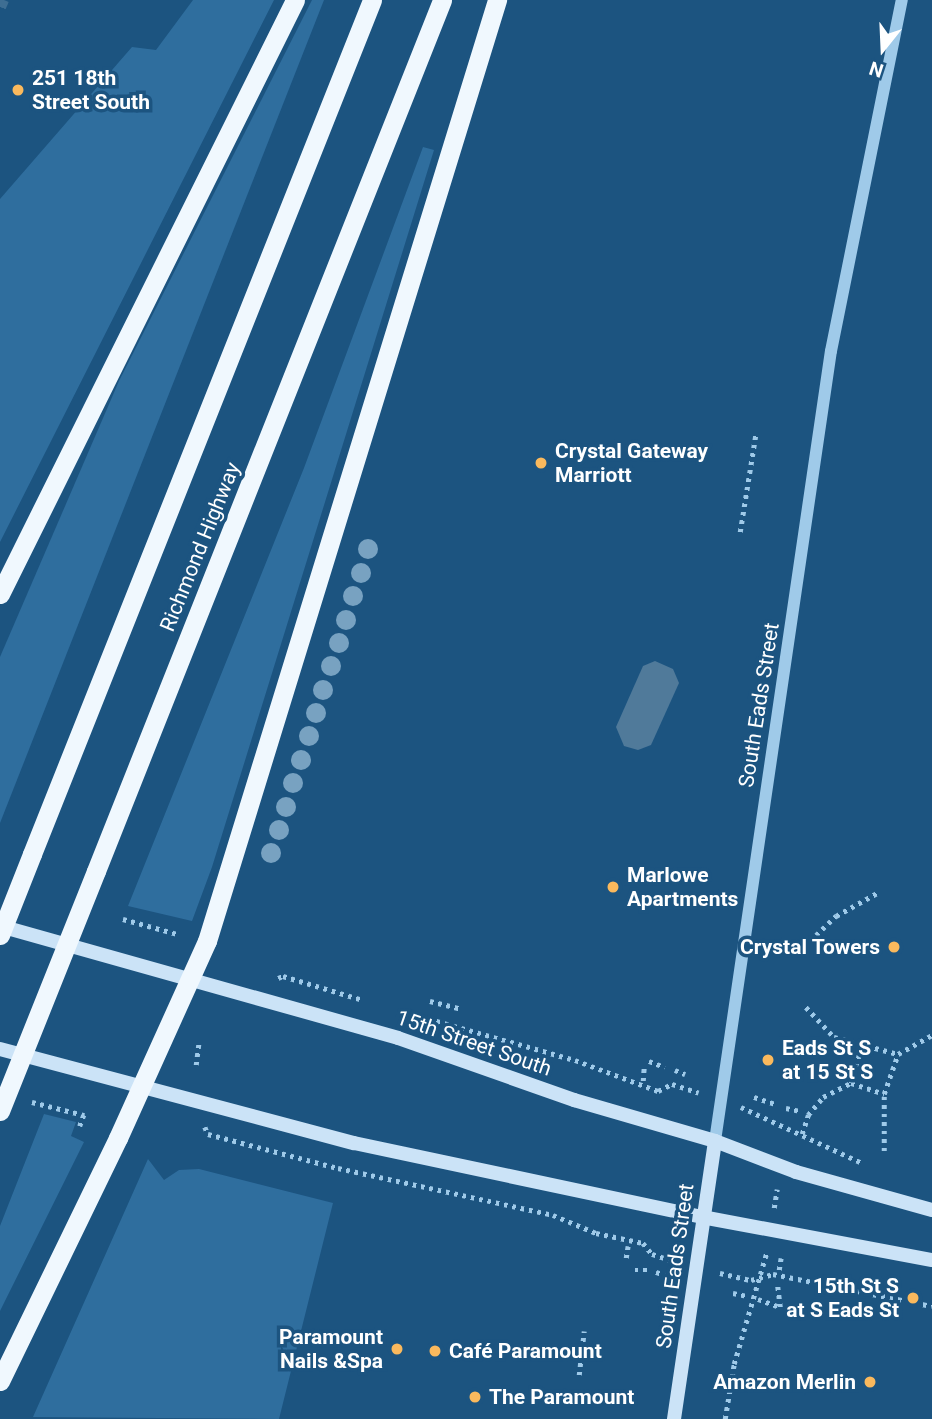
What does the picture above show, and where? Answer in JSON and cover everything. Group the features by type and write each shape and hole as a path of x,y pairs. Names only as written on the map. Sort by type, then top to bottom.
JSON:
{"highway":[{"path":"0,594 295,0"},
{"name":"Richmond Highway","path":"0,935 372,0"},
{"name":"Richmond Highway","path":"0,1111 442,0"},
{"path":"0,1381 207,941 497,0"}],"main road":[{"name":"15th Street South","path":"0,926 398,1038 575,1100 715,1140 781,1166 932,1210"},
{"path":"0,1049 354,1143 702,1217 932,1260"},
{"name":"South Eads Street","path":"674,1419 715,1140"}],"street":[{"name":"South Eads Street","path":"715,1140 831,351 902,0"}],"path":[{"path":"740,532 756,432"},
{"path":"816,935 836,916 877,893"},
{"path":"123,919 177,933"},
{"path":"242,996 284,976 369,1002"},
{"path":"430,1001 458,1008"},
{"path":"806,1007 834,1037 861,1047 898,1054 932,1035"},
{"path":"406,1013 575,1060 657,1091 672,1084 767,1116 789,1133 873,1168"},
{"path":"196,1065 199,1041"},
{"path":"851,1083 861,1047"},
{"path":"884,1152 884,1094 898,1054"},
{"path":"643,1081 647,1063 665,1067"},
{"path":"675,1070 685,1074"},
{"path":"802,1134 808,1115 823,1097 851,1083 884,1094"},
{"path":"754,1097 776,1104"},
{"path":"196,1103 208,1134 363,1174 553,1215 596,1233 643,1244 652,1254 696,1267 751,1280 773,1274 932,1306"},
{"path":"48,1106 84,1115 80,1126"},
{"path":"786,1108 800,1111"},
{"path":"725,1419 734,1364 762,1277 781,1166"},
{"path":"626,1258 628,1246"},
{"path":"779,1270 781,1258"},
{"path":"635,1270 648,1270"},
{"path":"656,1272 665,1275"},
{"path":"758,1299 780,1307 777,1283"},
{"path":"733,1293 747,1296"},
{"path":"579,1374 584,1331"}],"shaded area":[{"path":"193,0 274,0 0,542 0,199 132,47 156,50"},
{"path":"312,0 324,0 0,823 0,657 119,381"},
{"path":"423,147 434,150 212,867 192,921 128,906 304,468"},
{"path":"655,661 673,669 679,683 651,745 638,750 624,746 616,727 643,666"},
{"path":"44,1114 76,1122 71,1136 84,1142 0,1311 0,1226"},
{"path":"148,1159 164,1180 179,1170 199,1169 333,1203 279,1419 33,1417"}],"tunnel":[{"path":"0,7 3,0"}],"place":[{"name":"251 18th Street South","path":"18,90"},
{"name":"Crystal Gateway Marriott","path":"541,463"},
{"name":"Marlowe Apartments","path":"613,887"},
{"name":"Crystal Towers","path":"894,947"},
{"name":"Eads St S at 15 St S","path":"768,1060"},
{"name":"15th St S at S Eads St","path":"913,1298"},
{"name":"Paramount Nails &Spa","path":"397,1349"},
{"name":"Café Paramount","path":"435,1351"},
{"name":"Amazon Merlin","path":"870,1382"},
{"name":"The Paramount","path":"475,1397"}]}
